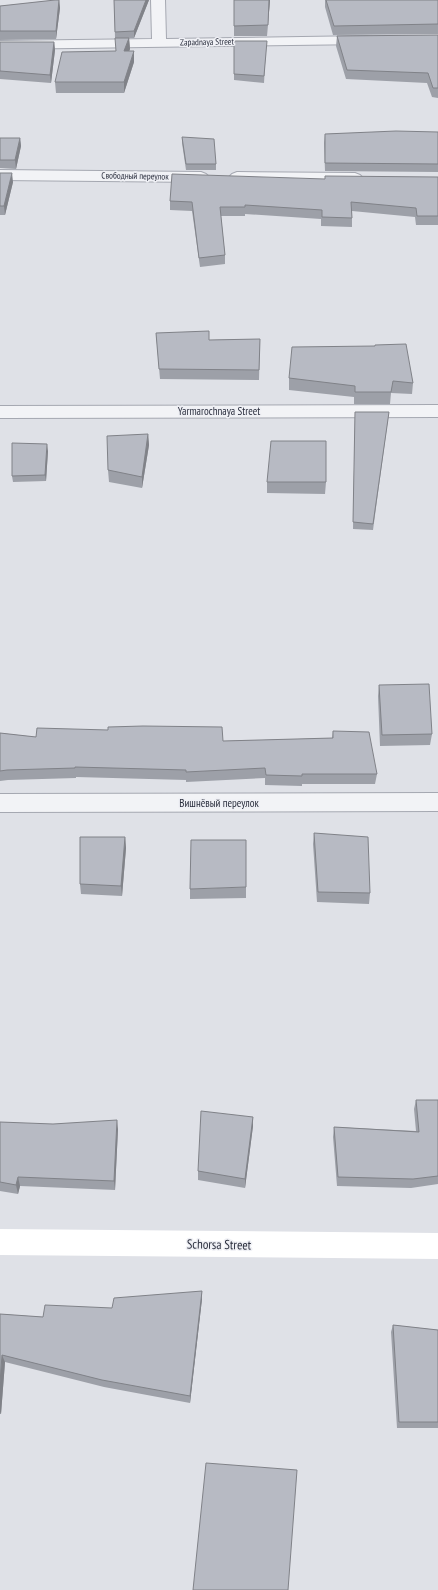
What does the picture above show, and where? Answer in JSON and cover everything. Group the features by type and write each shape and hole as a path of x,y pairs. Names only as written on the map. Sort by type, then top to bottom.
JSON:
{"street":[{"path":"158,0 159,43"},
{"name":"Zapadnaya Street","path":"0,45 382,40"},
{"name":"Свободный переулок","path":"0,175 366,178"},
{"name":"Yarmarochnaya Street","path":"0,412 438,410"},
{"name":"Вишнёвый переулок","path":"0,803 438,802"},
{"name":"Schorsa Street","path":"0,1242 438,1246"}],"building":[{"path":"59,0 56,31 0,31 0,6"},
{"path":"114,0 146,0 134,31 115,32"},
{"path":"234,0 269,0 268,25 234,26"},
{"path":"326,0 438,0 438,24 334,26"},
{"path":"438,35 438,88 433,88 428,73 347,70 337,36"},
{"path":"115,38 129,38 124,51 134,51 124,82 55,82 62,52 116,51"},
{"path":"234,41 267,41 264,76 234,74"},
{"path":"0,42 54,42 50,75 0,71"},
{"path":"396,131 438,132 438,164 325,163 325,134"},
{"path":"182,137 214,139 216,164 186,164"},
{"path":"0,138 20,138 15,160 0,160"},
{"path":"0,173 12,173 4,206 0,206"},
{"path":"172,174 325,179 325,176 438,177 438,216 417,216 416,208 351,202 352,218 322,217 322,210 245,205 245,207 220,207 225,255 199,258 192,202 170,201"},
{"path":"209,331 209,340 260,339 259,370 159,369 156,333"},
{"path":"406,344 413,383 393,381 391,392 355,392 355,386 289,378 292,347"},
{"path":"355,412 389,412 373,524 353,522"},
{"path":"148,434 142,477 108,470 107,436"},
{"path":"271,441 326,441 326,482 267,482"},
{"path":"12,443 47,444 45,475 12,476"},
{"path":"429,684 432,734 382,735 379,685"},
{"path":"108,727 222,727 223,741 333,738 333,731 369,732 377,774 302,774 302,776 266,775 265,768 186,772 186,770 75,767 0,771 0,733 36,737 37,728 108,730"},
{"path":"314,833 368,837 370,893 318,892"},
{"path":"80,837 125,837 121,886 80,884"},
{"path":"191,840 246,840 246,887 190,889"},
{"path":"416,1100 438,1100 438,1176 413,1179 338,1177 334,1127 419,1132"},
{"path":"201,1111 253,1117 245,1179 198,1171"},
{"path":"117,1120 114,1181 18,1177 16,1185 0,1182 0,1122 53,1124"},
{"path":"202,1291 190,1396 102,1380 2,1355 0,1383 0,1314 43,1317 45,1305 112,1308 114,1298"},
{"path":"393,1325 438,1330 438,1422 399,1422"},
{"path":"206,1463 297,1470 288,1590 193,1590"}]}
